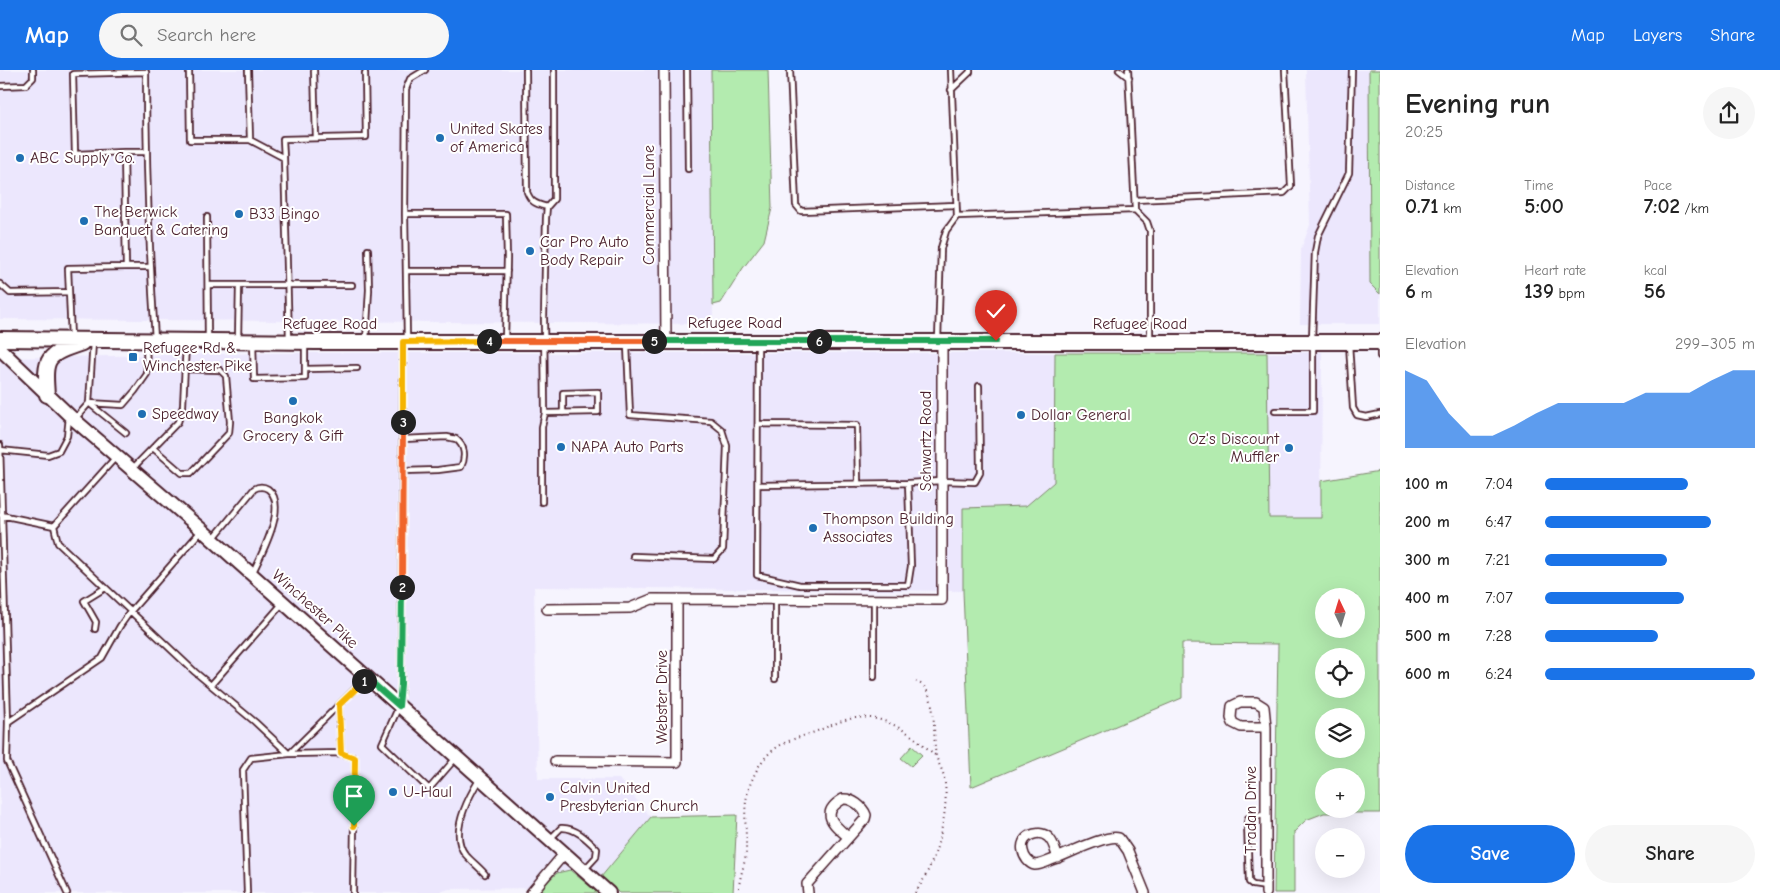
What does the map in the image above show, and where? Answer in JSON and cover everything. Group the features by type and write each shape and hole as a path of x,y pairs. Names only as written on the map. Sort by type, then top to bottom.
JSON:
{"main road":[{"name":"Refugee Road","path":"0,339 289,342 1380,342"},
{"path":"47,395 45,370 54,353 93,340"},
{"name":"Winchester Pike","path":"0,349 72,418 202,530 609,893"}],"street":[{"name":"Commercial Lane","path":"664,70 666,341"},
{"name":"Schwartz Road","path":"874,601 942,600 940,341"},
{"path":"547,609 630,608 652,599 874,601"},
{"name":"Webster Drive","path":"555,761 677,762 677,600"},
{"name":"Tradan Drive","path":"1266,727 1266,890"},
{"path":"808,893 807,884 865,819 865,811 852,801 843,799 832,809 830,819 848,837"},
{"path":"1058,858 1106,838 1119,838 1128,851 1145,893"},
{"path":"531,893 564,854"}],"lane":[{"path":"0,86 26,85 34,78 34,70"},
{"path":"189,70 190,140 250,140 284,158"},
{"path":"248,70 250,140"},
{"path":"314,70 316,138"},
{"path":"425,70 410,80 406,90 406,271 401,684 399,706 382,744 429,789 456,757"},
{"path":"526,70 527,192 534,204 547,207"},
{"path":"542,502 547,207 554,199 554,70"},
{"path":"687,70 688,169"},
{"path":"790,70 796,205 801,211 956,205"},
{"path":"940,341 941,248 946,231 957,216 951,70"},
{"path":"952,90 970,70"},
{"path":"1119,70 1129,78"},
{"path":"1128,70 1136,210 1147,222 1150,231 1150,341"},
{"path":"1135,200 1284,192 1291,186 1285,70"},
{"path":"1275,411 1313,410 1315,252 1318,236 1350,173 1352,70"},
{"path":"0,450 48,455 59,451 67,436 72,418 89,403 123,405 147,374 151,340 146,72 73,74 75,154 146,152"},
{"path":"289,342 283,139 366,138 365,73"},
{"path":"124,152 126,268"},
{"path":"957,216 1136,210"},
{"path":"405,214 506,214 505,341"},
{"path":"207,217 208,341"},
{"path":"366,342 369,290 368,250"},
{"path":"72,340 68,268 150,267"},
{"path":"406,271 507,271"},
{"path":"0,284 10,293 69,292"},
{"path":"208,285 352,285"},
{"path":"238,341 239,285"},
{"path":"89,403 93,340"},
{"path":"132,470 178,422 183,406 186,341"},
{"path":"253,341 254,379 305,378 305,342"},
{"path":"626,341 630,415 710,421 722,430 727,446 723,549 714,559 633,556"},
{"path":"758,341 758,575 800,585 908,585 911,566 908,483"},
{"path":"1349,342 1353,408 1357,415 1366,417 1380,414"},
{"path":"1380,342 1380,356"},
{"path":"305,369 358,368"},
{"path":"153,448 182,474 191,473 229,433 230,422 226,376 220,370 184,369"},
{"path":"758,485 975,482 980,473 979,386"},
{"path":"545,412 564,412 598,412 598,392 563,393 564,412"},
{"path":"89,403 126,433"},
{"path":"758,424 858,425 858,484"},
{"path":"403,439 456,438 462,447 465,460 461,467 452,470 403,471"},
{"path":"0,445 8,722 7,761 68,893"},
{"path":"54,526 116,457"},
{"path":"213,540 254,489 264,487 272,493 276,500 271,533 252,575"},
{"path":"1,515 54,526"},
{"path":"54,526 58,543 130,612 290,754"},
{"path":"8,722 102,658 130,612 202,530"},
{"path":"95,628 96,622 84,601 105,588"},
{"path":"775,601 775,678"},
{"path":"874,601 874,677"},
{"path":"211,685 283,603"},
{"path":"290,754 367,678"},
{"path":"339,705 341,753"},
{"path":"247,893 243,770 251,758 290,754 341,753 355,758 353,893"},
{"path":"480,778 463,812 459,833 464,852 485,874"},
{"path":"1266,815 1248,818 1247,822 1249,882 1266,890"},
{"path":"549,840 561,828 569,827 588,839 597,849 596,857 584,870"}],"path":[{"path":"915,893 930,866 938,844 943,822 945,784 936,756 931,702 925,687 916,682"},
{"path":"739,893 746,852 745,797 759,767 768,753 778,745 842,721 854,718 867,718 892,724 906,731 936,756"}],"shaded area":[{"path":"0,70 711,70 713,324 0,319"},
{"path":"1306,70 1369,70 1370,284 1380,294 1380,324 1300,324 1301,249 1310,225"},
{"path":"1322,352 1321,518 1268,518 1267,353"},
{"path":"274,353 1055,353 1054,482 1026,506 963,508 963,591 534,587 538,779 619,779 651,817 592,887 570,870 557,873 540,888 449,889 437,893 0,893 0,358"}],"green space":[{"path":"711,70 768,70 772,208 764,241 743,268 721,303 713,305"},
{"path":"1369,70 1380,70 1380,294 1370,284"},
{"path":"1055,353 1267,353 1269,518 1321,518 1321,481 1380,471 1380,813 1365,813 1365,768 1315,768 1315,816 1306,820 1294,832 1294,893 1274,893 1278,644 1182,643 1182,698 971,787 963,591 963,508 1026,506 1054,482"},
{"path":"912,746 922,755 911,766 901,758"},
{"path":"737,815 733,893 619,893 601,877 651,817"},
{"path":"570,870 598,893 546,893 540,888 557,873"}],"place":[{"name":"United Skates of America","path":"440,138"},
{"name":"ABC Supply Co.","path":"20,158"},
{"name":"B33 Bingo","path":"239,214"},
{"name":"The Berwick Banquet & Catering","path":"84,221"},
{"name":"Car Pro Auto Body Repair","path":"530,251"},
{"name":"Refugee Rd & Winchester Pike","path":"133,357"},
{"name":"Bangkok Grocery & Gift","path":"293,401"},
{"name":"Speedway","path":"142,414"},
{"name":"Dollar General","path":"1021,415"},
{"name":"NAPA Auto Parts","path":"561,447"},
{"name":"Oz's Discount Muffler","path":"1289,448"},
{"name":"Thompson Building Associates","path":"813,528"},
{"name":"U-Haul","path":"393,792"},
{"name":"Calvin United Presbyterian Church","path":"550,797"}],"route":[{"path":"354,826 355,758 341,753 339,705 367,678 399,706 401,688 403,342 996,341"}]}
